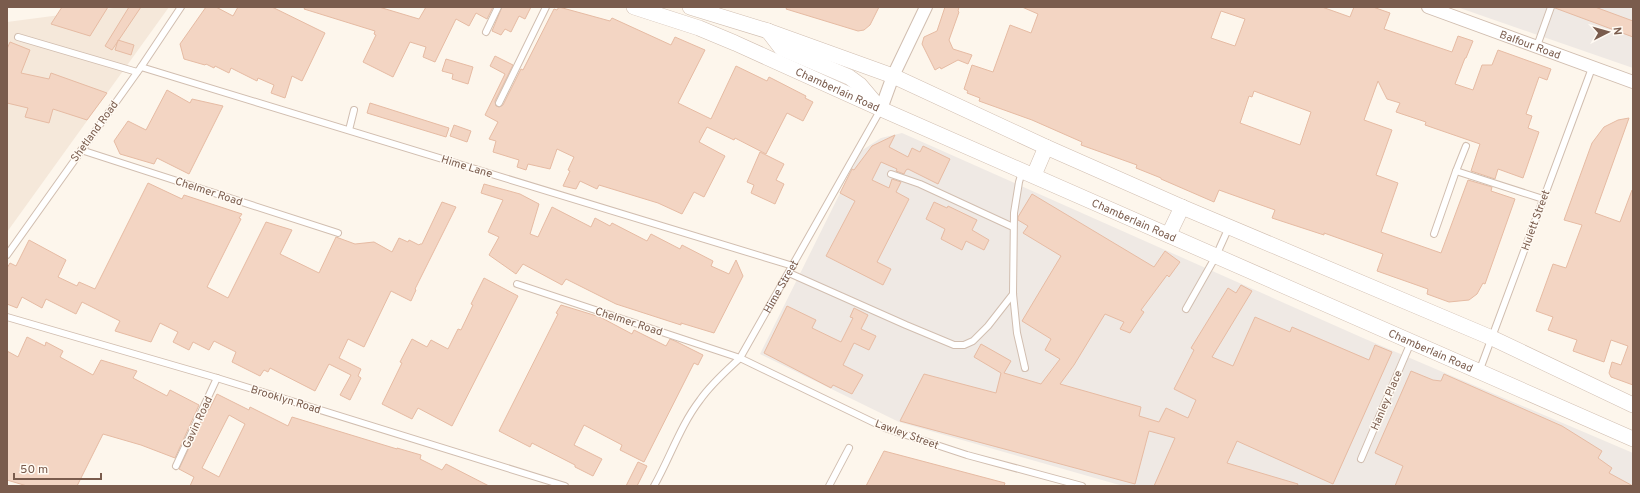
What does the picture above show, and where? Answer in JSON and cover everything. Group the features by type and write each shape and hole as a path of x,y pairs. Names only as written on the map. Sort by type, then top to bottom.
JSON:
{"street":[{"name":"Chamberlain Road","path":"634,7 699,28 735,43 881,109 1169,234 1633,439"},
{"path":"690,7 768,31 893,76 1046,147 1182,207 1492,338 1633,405"},
{"name":"Hime Street","path":"881,109 893,76 926,7"},
{"name":"Balfour Road","path":"1428,7 1633,82"},
{"path":"735,43 741,23"},
{"path":"768,31 781,48 849,77 860,85 881,109"},
{"path":"1028,173 1046,147"},
{"path":"1169,234 1182,207"}],"lane":[{"name":"Shetland Road","path":"7,255 141,67 181,7"},
{"path":"486,32 498,7"},
{"path":"499,103 546,7"},
{"path":"1537,46 1551,7"},
{"path":"18,37 137,72"},
{"name":"Hime Lane","path":"141,67 793,266"},
{"name":"Hulett Street","path":"1479,372 1592,68"},
{"name":"Hime Street","path":"654,486 674,443 700,400 718,379 740,358 758,323 793,266 881,109"},
{"path":"349,130 354,110"},
{"path":"1434,234 1466,146"},
{"name":"Chelmer Road","path":"81,150 338,233"},
{"path":"1456,171 1543,199"},
{"path":"1025,368 1018,339 1013,294 1014,227 1018,190 1028,173"},
{"path":"892,174 920,184 1014,227"},
{"path":"1186,309 1216,256 1229,227"},
{"path":"788,273 954,345 964,345 973,342 984,331 1013,294"},
{"name":"Chelmer Road","path":"517,284 740,358"},
{"name":"Brooklyn Road","path":"7,317 217,378 564,486"},
{"name":"Hanley Place","path":"1361,459 1411,342"},
{"name":"Lawley Street","path":"740,358 885,428 967,455 1082,486"},
{"name":"Gavin Road","path":"176,466 217,378"},
{"path":"829,486 849,448"}],"shaded area":[{"path":"121,7 169,7 7,232 7,22"},
{"path":"1457,7 1633,7 1633,68"},
{"path":"902,133 1363,338 1633,453 1633,486 1123,486 899,422 760,354 861,151 881,138"}],"building":[{"path":"62,7 108,7 90,36 51,24"},
{"path":"129,7 141,7 112,50 105,46"},
{"path":"206,7 216,7 233,16 238,7 272,7 325,33 302,81 292,76 285,98 271,93 274,85 258,78 257,81 231,68 229,73 215,66 214,68 206,64 184,59 180,44"},
{"path":"305,7 379,7 419,19 426,7 493,7 487,19 476,13 469,26 456,19 435,62 423,57 426,47 410,42 393,77 363,62 376,35 374,34 375,31 304,9"},
{"path":"502,7 531,7 525,19 519,16 511,32 505,29 501,35 492,31"},
{"path":"559,7 610,21 612,18 671,45 675,37 705,50 678,103 711,119 736,66 767,81 769,77 806,96 805,98 813,102 803,121 787,113 766,154 735,138 734,140 707,127 699,142 725,156 704,197 694,192 682,214 658,203 599,185 597,189 580,181 576,189 563,186 570,171 568,170 574,157 557,149 550,169 528,164 526,170 517,167 519,160 493,152 496,141 489,139 498,122 485,115 505,74 490,66 495,56 513,65 495,101 496,106 499,107 503,105 521,69 523,70 554,9 557,10"},
{"path":"787,7 879,7 870,25 864,30 858,31 786,9"},
{"path":"945,7 959,7 959,12 949,40 953,49 972,55 968,64 958,60 941,69 940,67 935,70 922,44 924,37 937,31"},
{"path":"1022,7 1322,7 1350,17 1354,7 1373,7 1390,13 1384,29 1452,52 1458,36 1473,41 1455,84 1473,90 1482,65 1492,65 1498,50 1551,69 1547,80 1539,77 1526,114 1532,116 1528,128 1539,132 1523,178 1498,169 1495,179 1471,171 1480,144 1425,125 1426,122 1396,112 1400,103 1387,99 1378,81 1364,120 1392,130 1376,175 1398,183 1381,232 1441,253 1468,180 1492,187 1491,191 1515,199 1485,284 1483,283 1477,294 1469,300 1449,302 1427,294 1428,289 1377,271 1383,254 1324,233 1324,235 1272,218 1275,210 1219,190 1214,202 1136,168 1137,165 1081,145 1082,142 1032,120 979,101 980,98 967,93 968,91 964,89 972,65 993,72 1010,25 1031,33 1038,14","holes":["1221,11 1245,19 1235,46 1211,38","1254,91 1311,112 1300,145 1240,123 1249,96 1252,97"]},
{"path":"1595,7 1633,21 1633,37 1555,8"},
{"path":"118,40 134,45 131,55 115,50"},
{"path":"10,42 30,50 21,73 49,79 51,73 107,93 87,120 53,109 49,123 25,117 28,108 7,103 7,49"},
{"path":"446,59 473,67 468,84 452,79 453,74 442,71"},
{"path":"167,90 190,103 192,99 223,106 189,174 157,158 154,164 120,154 114,141 128,121 146,130"},
{"path":"370,103 449,128 446,137 367,113"},
{"path":"1629,118 1595,213 1620,222 1633,190 1633,385 1611,377 1609,373 1612,362 1621,365 1628,346 1611,340 1604,362 1573,351 1577,340 1548,330 1553,317 1536,311 1553,264 1566,268 1582,225 1564,220 1592,143 1604,127 1618,120"},
{"path":"454,125 471,131 467,142 450,136"},
{"path":"895,135 889,147 908,157 912,148 920,152 923,146 950,159 938,184 908,169 904,174 881,162 872,180 889,188 892,179 901,182 896,192 909,199 877,262 891,269 883,285 826,256 855,201 840,193 852,169 854,170 872,146"},
{"path":"760,152 784,164 776,180 784,184 775,204 751,193 754,185 747,182"},
{"path":"148,183 182,199 184,195 242,214 239,218 241,219 207,287 228,298 266,222 292,230 280,254 319,273 336,237 355,244 374,242 392,252 399,238 408,242 409,240 419,245 422,244 442,202 456,207 415,289 416,290 411,301 391,291 364,347 348,339 339,358 361,369 358,376 361,378 350,400 340,395 351,375 329,364 315,391 270,368 268,372 264,370 260,376 232,362 236,352 214,341 209,350 193,342 189,350 173,342 178,332 160,323 151,342 115,331 120,321 82,302 76,314 46,299 42,308 22,297 17,308 7,304 7,268 10,263 16,266 29,240 66,260 58,277 77,286 79,282 95,289"},
{"path":"484,184 520,194 539,204 530,234 538,237 552,207 591,227 595,218 610,226 612,223 647,241 651,234 680,249 682,245 713,261 711,266 729,274 736,260 743,276 714,333 681,323 681,325 616,304 566,279 562,285 523,264 516,274 489,255 499,237 488,232 503,200 481,193"},
{"path":"1032,194 1154,267 1165,251 1180,262 1169,277 1167,275 1141,310 1144,312 1130,333 1120,329 1124,322 1105,314 1074,365 1060,384 1141,407 1139,416 1159,422 1166,408 1188,418 1196,400 1174,389 1194,350 1191,348 1228,288 1236,293 1241,285 1252,291 1212,357 1233,366 1255,317 1290,332 1292,327 1369,360 1375,345 1392,352 1333,484 1237,441 1227,463 1298,484 1297,486 1154,486 1175,438 1149,431 1135,484 900,421 924,374 996,393 1001,373 974,357 981,344 1011,361 1004,373 1041,384 1060,359 1045,350 1051,339 1022,321 1061,256 1023,233 1028,226 1018,220 1018,217"},
{"path":"934,202 947,208 948,206 977,220 972,230 989,240 984,250 966,241 962,250 941,239 945,229 926,219"},
{"path":"484,278 518,296 452,426 418,408 412,419 382,404 402,363 400,362 412,339 427,347 431,340 448,349 458,329 461,330 473,305 471,304"},
{"path":"561,305 600,317 632,334 634,330 666,346 670,339 703,355 698,365 694,363 644,462 620,450 622,445 584,425 574,445 602,459 593,476 532,443 530,447 499,431 558,314 556,313"},
{"path":"787,306 816,320 812,328 841,342 853,318 850,317 854,308 868,315 861,329 876,336 869,350 854,343 843,365 863,375 852,394 833,385 831,388 764,353"},
{"path":"27,337 45,346 46,342 63,351 60,357 93,375 101,360 137,371 133,378 167,396 170,390 199,405 175,458 141,445 103,434 77,486 27,486 7,480 7,351 18,357"},
{"path":"1411,371 1433,380 1441,381 1444,374 1562,426 1602,451 1598,458 1612,468 1609,473 1633,486 1395,486 1403,466 1375,453"},
{"path":"217,394 249,410 250,407 288,426 292,417 421,455 420,459 442,470 446,464 489,486 190,486 194,477 179,469 207,409 209,410","holes":["229,415 245,424 219,477 202,468"]},
{"path":"884,451 1005,483 1004,486 866,486"},
{"path":"638,462 647,466 637,486 626,486"}]}
